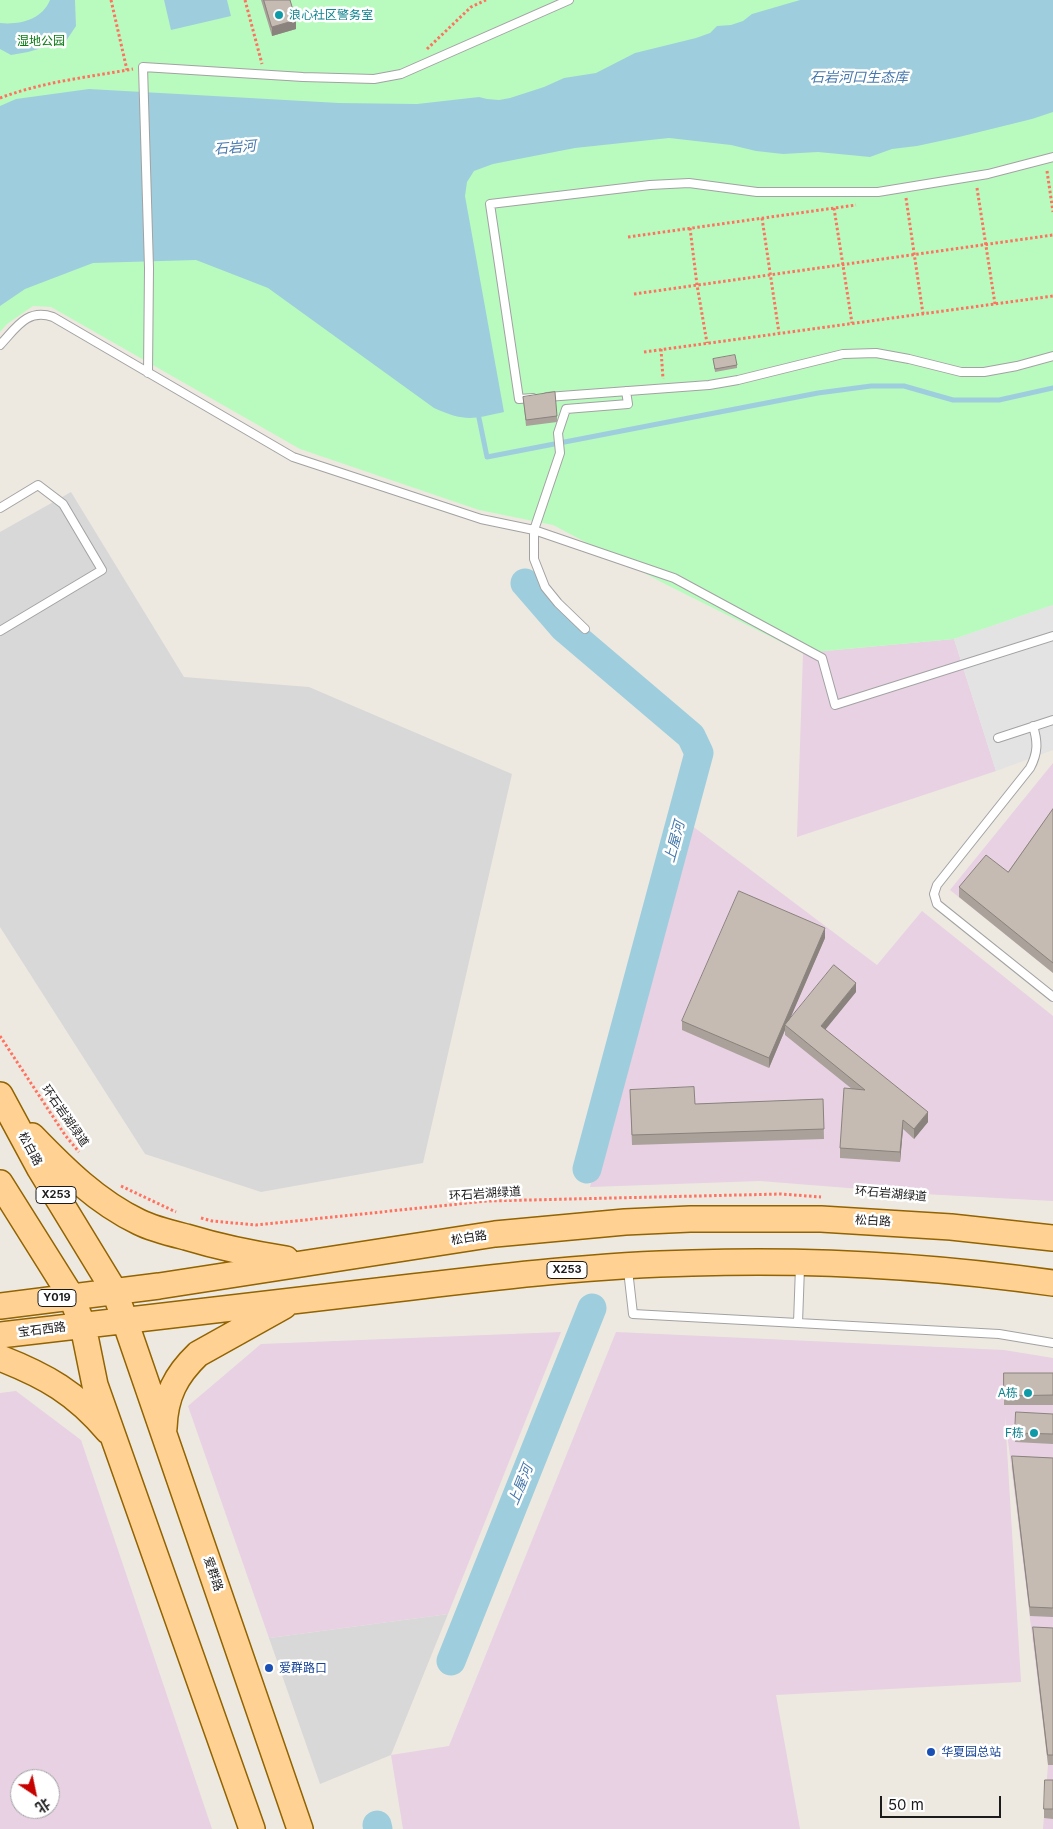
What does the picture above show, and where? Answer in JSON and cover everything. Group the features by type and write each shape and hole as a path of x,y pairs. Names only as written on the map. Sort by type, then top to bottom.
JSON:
{"main road":[{"path":"6,1105 53,1158 78,1181 110,1206 140,1222 170,1233 246,1253 319,1262"},
{"name":"松白路","path":"6,1105 40,1169 115,1292 495,1234 597,1224 690,1219 764,1218 877,1221 1053,1238"},
{"path":"0,1183 71,1296 83,1326 95,1385 252,1829"},
{"name":"X253","path":"83,1326 125,1319 554,1271 700,1262 800,1262 938,1270 1053,1282"},
{"name":"Y019","path":"0,1306 115,1292"},
{"name":"爱群路","path":"115,1292 300,1829"},
{"path":"166,1438 165,1411 168,1397 174,1383 187,1365 198,1354 295,1300"},
{"name":"宝石西路","path":"0,1335 83,1326"},
{"path":"0,1358 35,1372 60,1386 100,1422 116,1442"}],"lane":[{"path":"148,373 149,268 143,67 374,79 401,74 569,0"},
{"path":"1053,157 988,174 878,192 757,192 689,182 490,204 519,399 709,385 738,380 843,354 876,353 961,372 984,372 1017,366 1053,356"},
{"path":"0,345 26,319 39,314 53,317 293,457 481,520 534,530 674,578 822,658 835,705 1053,636"},
{"path":"585,629 558,603 545,587 534,559 534,530 560,453 558,433 566,409 628,404 626,391"},
{"path":"0,508 38,485 63,504 102,570 0,630"},
{"path":"998,738 1053,720"},
{"path":"1033,726 1037,740 1037,750 1030,768 937,885 934,894 937,904 1053,997"},
{"path":"798,1323 800,1262"},
{"path":"627,1266 633,1314 999,1334 1053,1343"}],"path":[{"path":"112,0 127,70"},
{"path":"246,0 265,74"},
{"path":"401,74 471,7 486,0"},
{"path":"0,98 15,92 143,67"},
{"path":"1038,173 1053,169"},
{"path":"1047,171 1053,212"},
{"path":"969,190 986,186"},
{"path":"978,188 995,304"},
{"path":"897,200 915,197"},
{"path":"906,198 923,314"},
{"path":"628,237 861,204"},
{"path":"834,208 852,323"},
{"path":"762,218 779,333"},
{"path":"690,228 707,343"},
{"path":"634,294 1053,235"},
{"path":"644,352 1053,296"},
{"path":"662,350 663,388"},
{"name":"环石岩湖绿道","path":"0,1036 65,1135 83,1157"},
{"path":"116,1184 143,1198 184,1214"},
{"name":"环石岩湖绿道","path":"193,1216 212,1221 256,1225 487,1201 781,1194 830,1198"}],"shaded area":[{"path":"71,492 184,677 309,687 512,774 423,1163 261,1192 145,1154 0,927 0,532"},
{"path":"1053,605 1053,750 996,771 954,639"},
{"path":"954,639 996,771 797,837 803,653"},
{"path":"1053,763 1053,973 950,890"},
{"path":"691,825 877,965 922,911 1053,1016 1053,1201 924,1194 760,1181 590,1187"},
{"path":"561,1332 448,1614 269,1638 188,1406 261,1344"},
{"path":"616,1332 1004,1350 1053,1358 1053,1829 1043,1829 1048,1765 1005,1416 1021,1682 776,1695 800,1829 403,1829 391,1755 449,1746"},
{"path":"16,1391 81,1440 212,1829 0,1829 0,1393"},
{"path":"448,1614 391,1755 320,1784 269,1638"}],"green space":[{"name":"湿地公园","path":"0,0 1053,0 1053,605 954,639 803,653 553,525 479,510 300,449 51,307 33,306 7,324 0,332"}],"water":[{"path":"50,0 75,0 76,26 66,41 11,55 0,49 0,23 22,22 36,17"},
{"path":"164,0 227,0 231,16 171,30"},
{"path":"800,0 1053,0 1053,112 959,137 892,149 870,157 818,152 783,154 756,151 731,145 669,138 575,148 493,164 474,171 467,182 465,196 504,412 469,418 454,416 434,408 268,288 196,260 93,263 25,289 0,306 0,106 16,99 89,89 339,103 417,104 479,97 499,100 544,87 564,78 596,73 635,53 696,38 710,33 717,26 731,25 743,21 752,14"}],"building":[{"name":"浪心社区警务室","path":"264,0 290,0 296,20 272,27"},
{"path":"735,355 737,365 715,369 713,359"},
{"path":"555,392 557,416 526,420 523,397"},
{"path":"1053,809 1053,963 959,887 986,855 1008,872"},
{"path":"739,891 825,928 769,1058 682,1021"},
{"path":"834,965 856,983 821,1026 928,1112 914,1129 903,1120 900,1152 840,1148 844,1088 865,1090 785,1025"},
{"path":"694,1087 695,1104 823,1099 824,1129 632,1135 630,1090"},
{"path":"1004,1373 1053,1373 1053,1395 1004,1396"},
{"path":"1016,1412 1053,1414 1053,1434 1015,1433"},
{"path":"1012,1456 1053,1458 1053,1608 1030,1607"},
{"path":"1033,1627 1053,1628 1053,1755 1048,1755"},
{"path":"1045,1780 1053,1780 1053,1809 1044,1809"}],"waterway":[{"path":"479,418 487,457 818,393 871,386 904,386 953,400 999,400 1053,388"},
{"name":"上屋河","path":"525,583 564,628 691,736 699,753 587,1169"},
{"name":"上屋河","path":"451,1661 592,1308"},
{"name":"上屋河","path":"377,1825 378,1829"}],"place":[{"name":"浪心社区警务室","path":"279,15"},
{"name":"A栋","path":"1028,1393"},
{"name":"F栋","path":"1034,1433"},
{"name":"爱群路口","path":"269,1668"},
{"name":"华夏园总站","path":"931,1752"}],"water label":[{"name":"石岩河口生态库","path":"859,78"},
{"name":"石岩河","path":"235,148"}]}
